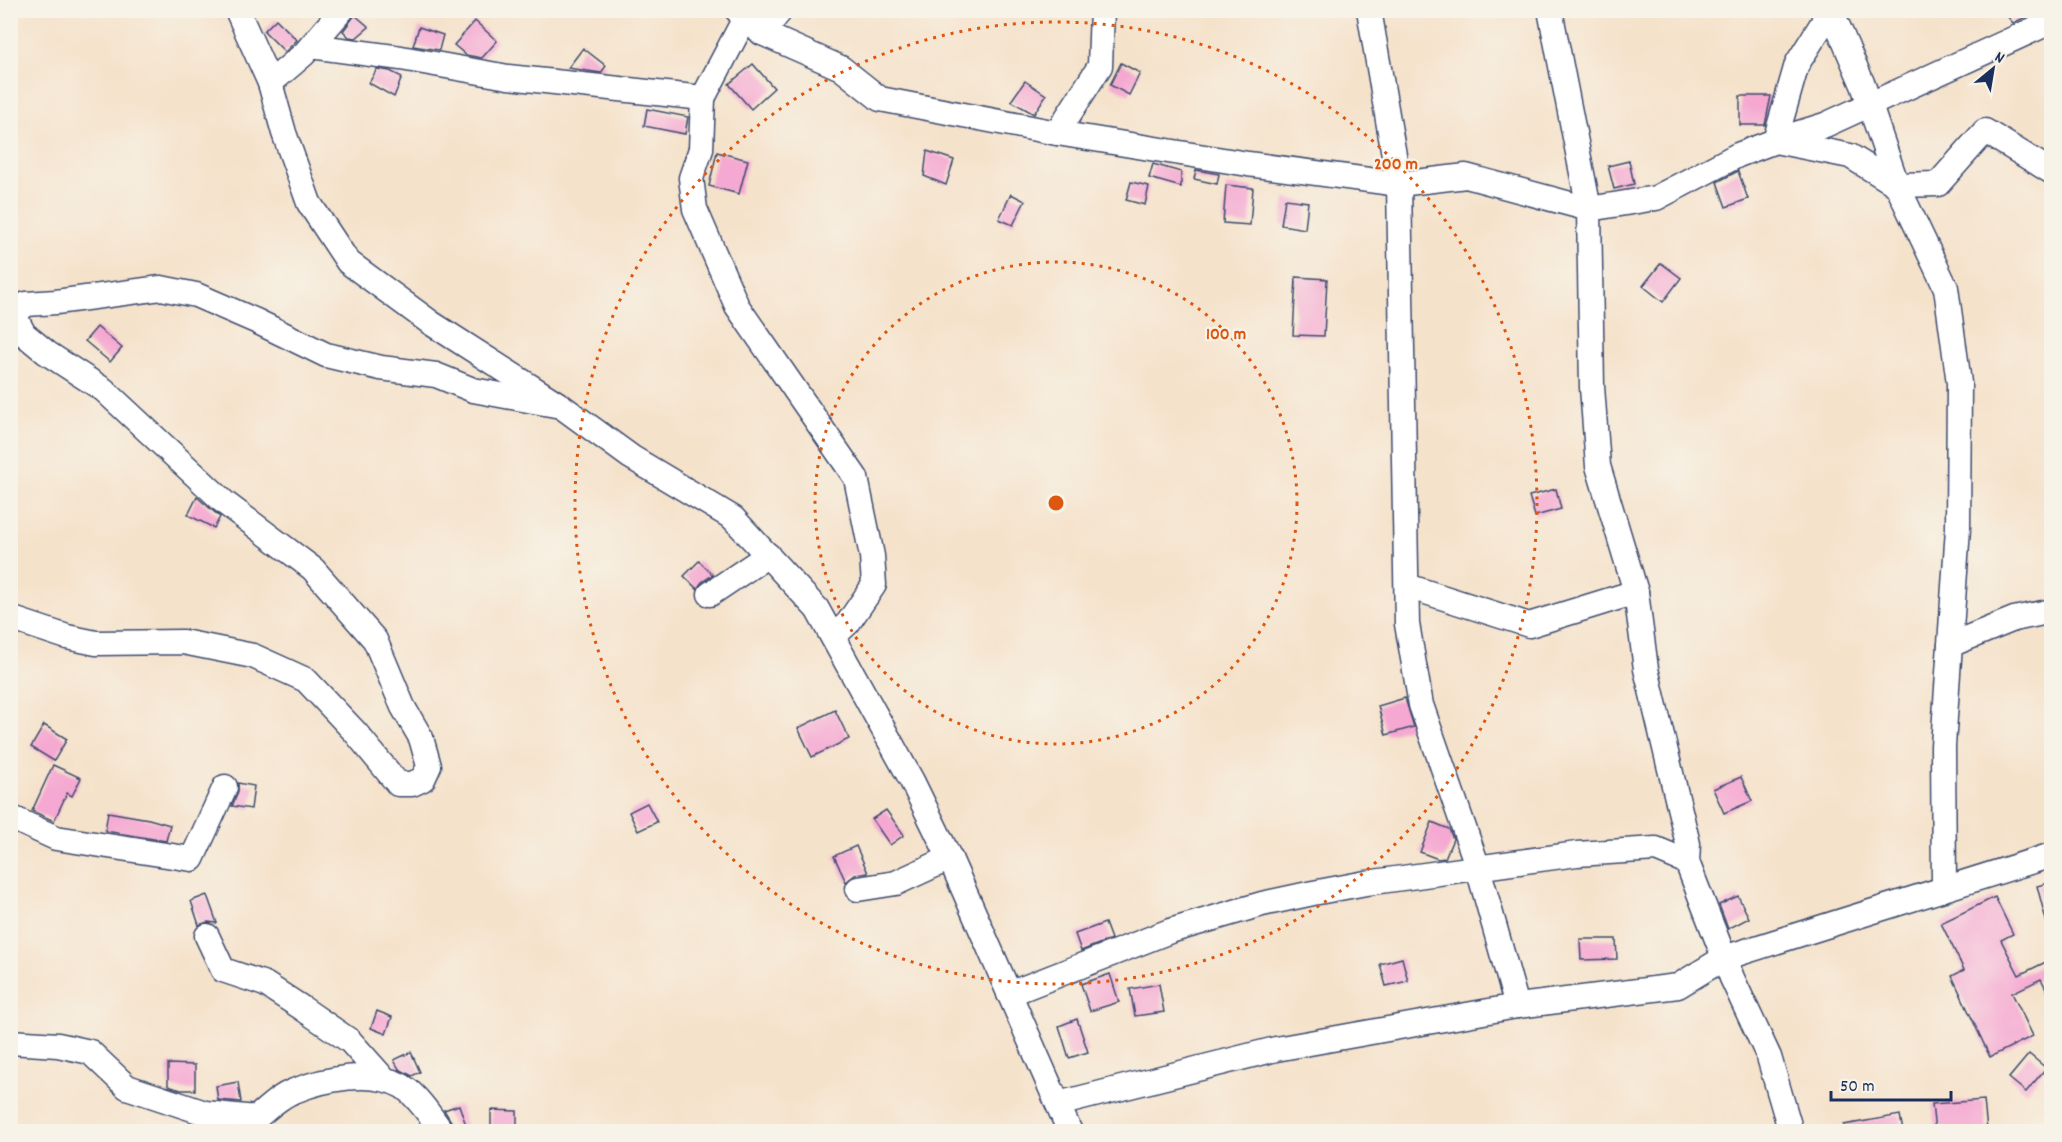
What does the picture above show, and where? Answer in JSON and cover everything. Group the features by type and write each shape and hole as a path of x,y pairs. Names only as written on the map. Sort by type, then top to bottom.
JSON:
{"street":[{"path":"237,10 270,83 284,134 309,203 348,262 431,323 561,406 631,457 733,518 817,609 912,782 950,858 1070,1131"},
{"path":"270,83 311,46 342,10"},
{"path":"781,10 748,20 703,98 701,149 691,178 695,209 737,306 856,478 872,556 874,585 848,623 833,637"},
{"path":"1057,133 1100,66 1102,10"},
{"path":"1369,10 1399,184 1407,624 1421,705 1478,868 1517,1006"},
{"path":"1551,10 1589,209 1592,387 1598,466 1636,592 1646,669 1688,844 1687,862 1724,958 1768,1057 1791,1131"},
{"path":"1775,141 1797,64 1824,21 1824,10"},
{"path":"1831,10 1870,105 1897,185 1946,288 1959,383 1958,528 1943,746 1944,887"},
{"path":"748,20 841,68 880,99 1057,133 1248,164 1399,184 1466,176 1589,209 1656,198 1738,155 1825,125 2046,24 2052,11"},
{"path":"311,46 401,58 508,77 703,98"},
{"path":"1775,141 1850,156 1897,185 1938,184 1986,131 2052,172"},
{"path":"10,618 67,637 96,643 183,642 253,656 306,680 356,733 399,784 412,784 423,779 429,766 421,738 403,707 375,640 313,569 225,503 104,390 47,353 24,334 14,315 26,304 160,288 196,295 326,355 381,368 436,375 473,390 561,406"},
{"path":"710,594 768,555"},
{"path":"1407,586 1529,625 1636,592"},
{"path":"1950,645 2014,619 2052,611"},
{"path":"10,817 56,838 192,859 225,787"},
{"path":"1009,993 1170,931 1262,904 1366,883 1576,854 1656,849 1687,862"},
{"path":"1058,1104 1276,1048 1517,1006 1678,986 1724,958 1944,887 2052,855"},
{"path":"858,889 896,883 950,858"},
{"path":"207,936 223,970 266,984 302,1008 350,1041 383,1078"},
{"path":"10,1042 58,1045 90,1052 127,1087 205,1113 260,1125 292,1091 340,1078 383,1078 404,1087 442,1131"}],"building":[{"path":"2002,10 2037,10 2013,23"},
{"path":"355,15 369,27 356,38 349,37 343,31"},
{"path":"276,19 297,40 285,52 264,31"},
{"path":"475,21 497,41 482,58 466,55 454,45"},
{"path":"419,27 443,35 439,50 413,46"},
{"path":"583,48 606,66 601,73 568,68"},
{"path":"1121,63 1140,73 1129,95 1110,85"},
{"path":"753,64 774,88 751,109 729,84"},
{"path":"377,69 390,71 402,77 394,97 369,83"},
{"path":"1025,81 1046,95 1034,114 1011,101"},
{"path":"1740,96 1771,96 1765,125 1740,125"},
{"path":"647,109 688,117 685,134 644,126"},
{"path":"927,151 954,160 946,185 924,176"},
{"path":"717,152 748,160 739,194 709,186"},
{"path":"1629,161 1634,184 1614,189 1608,166"},
{"path":"1153,164 1181,172 1181,187 1149,178"},
{"path":"1196,170 1219,174 1217,184 1194,179"},
{"path":"1738,171 1748,199 1726,207 1717,182"},
{"path":"1131,182 1149,186 1145,205 1126,200"},
{"path":"1226,185 1253,188 1250,225 1223,223"},
{"path":"1011,194 1025,201 1013,225 999,219"},
{"path":"1285,199 1308,202 1305,229 1281,225"},
{"path":"1661,263 1681,278 1663,302 1643,286"},
{"path":"1296,277 1327,279 1324,336 1293,335"},
{"path":"97,327 122,348 110,362 85,341"},
{"path":"1556,489 1561,509 1535,516 1529,496"},
{"path":"197,497 220,517 214,528 188,515"},
{"path":"699,561 713,575 702,582 697,589 684,576"},
{"path":"1405,698 1414,727 1386,735 1378,706"},
{"path":"835,710 849,739 812,757 798,728"},
{"path":"44,725 67,739 54,761 31,747"},
{"path":"53,765 81,778 72,796 67,793 54,821 32,811"},
{"path":"1741,777 1752,801 1724,813 1713,789"},
{"path":"238,783 254,786 251,809 232,806 238,792"},
{"path":"647,803 657,822 638,831 629,812"},
{"path":"886,810 904,835 890,845 872,819"},
{"path":"108,812 170,825 166,841 105,831"},
{"path":"1432,822 1449,829 1453,839 1445,858 1438,859 1420,852"},
{"path":"856,846 868,873 855,875 846,882 834,856"},
{"path":"2052,882 2052,923 2047,924 2037,886"},
{"path":"207,895 217,923 208,922 199,925 191,901"},
{"path":"1738,896 1749,918 1728,929 1719,905"},
{"path":"1995,897 2013,934 2001,940 2019,975 2052,959 2052,1000 2041,979 2012,993 2033,1036 1990,1057 1952,976 1964,970 1941,923"},
{"path":"1105,923 1111,939 1081,951 1075,934"},
{"path":"1580,939 1616,939 1617,959 1581,960"},
{"path":"1402,958 1408,981 1386,986 1380,964"},
{"path":"1110,974 1119,1002 1090,1011 1081,984"},
{"path":"1159,984 1164,1012 1135,1016 1130,989"},
{"path":"377,1011 392,1017 386,1034 371,1028"},
{"path":"1077,1019 1088,1052 1069,1058 1059,1026"},
{"path":"411,1052 420,1072 412,1076 399,1069 394,1060"},
{"path":"2029,1054 2046,1068 2026,1092 2009,1078"},
{"path":"168,1064 195,1065 195,1090 181,1090 168,1086"},
{"path":"238,1082 241,1102 218,1100 216,1086"},
{"path":"1984,1100 1987,1131 1935,1131 1932,1104"},
{"path":"459,1105 466,1125 455,1128 444,1110"},
{"path":"491,1110 517,1111 517,1131 491,1131"},
{"path":"1900,1115 1903,1131 1844,1131 1844,1125"}]}
